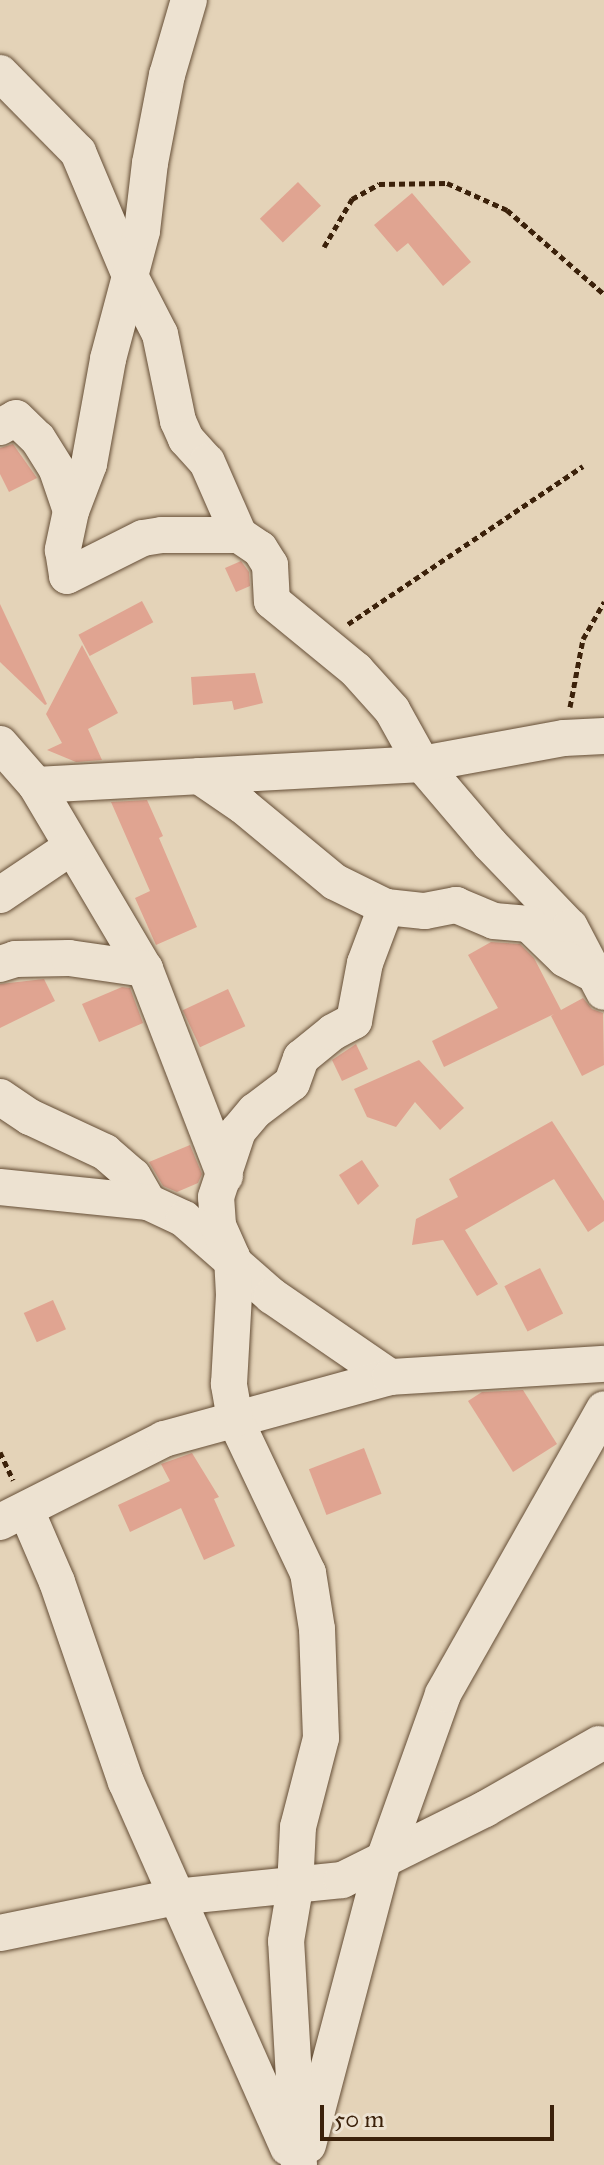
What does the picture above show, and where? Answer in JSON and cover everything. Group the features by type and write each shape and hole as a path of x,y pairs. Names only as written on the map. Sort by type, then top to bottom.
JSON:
{"street":[{"path":"189,0 167,75 150,163 142,231 108,359 89,464 71,511 63,550 67,576 143,538 239,535"},
{"path":"0,73 78,152 130,276 160,334 178,421 186,439 207,462 239,535 260,549 270,565 272,601 356,670 392,710 422,764 490,844 587,930 598,983"},
{"path":"0,427 16,418 38,439 57,470 71,511"},
{"path":"36,785 422,764 564,738 604,736"},
{"path":"0,744 36,785 70,848 145,969 225,1176"},
{"path":"199,776 243,806 335,882 386,907 425,911 456,905 494,921 529,924 565,959 598,983"},
{"path":"0,895 70,848"},
{"path":"299,2165 286,1941 295,1888 298,1827 321,1738 317,1629 308,1573 235,1419 229,1384 234,1295 232,1257 218,1225 216,1197 238,1131 255,1111 292,1083 301,1058 333,1032 354,1021 365,963 386,907"},
{"path":"0,964 15,959 69,958 145,969"},
{"path":"0,1097 30,1117 105,1152 133,1176 148,1202"},
{"path":"0,1187 148,1202 184,1219 232,1257 272,1296 390,1377"},
{"path":"299,2165 175,1897 108,1734 68,1612 13,1516 164,1439 390,1377 604,1364"},
{"path":"299,2165 383,1862 443,1694 604,1409"},
{"path":"0,1933 175,1897 295,1888 342,1880 383,1862 602,1745"}],"path":[{"path":"324,247 352,199 379,184 447,183 507,210 604,294"},
{"path":"321,643 583,466"},
{"path":"564,738 583,639 604,602"}],"building":[{"path":"298,182 321,206 283,243 260,219"},
{"path":"412,193 471,262 443,286 408,243 397,252 374,225"},
{"path":"13,444 37,478 9,492 0,474 0,448"},
{"path":"241,561 249,572 250,586 236,592 225,568"},
{"path":"142,601 153,622 90,656 78,635"},
{"path":"0,604 47,704 45,705 0,662"},
{"path":"82,645 118,713 88,729 102,760 76,762 47,750 62,743 46,714"},
{"path":"255,673 263,703 234,710 232,701 193,705 191,677"},
{"path":"147,800 163,836 159,838 197,927 156,945 135,898 150,891 111,802"},
{"path":"491,942 520,944 534,958 561,1010 583,998 592,1009 603,1013 604,1065 582,1076 551,1016 554,1014 444,1067 432,1041 498,1008 468,955"},
{"path":"44,979 55,1001 0,1028 0,984"},
{"path":"122,987 130,988 143,1023 99,1042 82,1004"},
{"path":"228,989 245,1026 200,1047 183,1010"},
{"path":"356,1044 368,1069 342,1081 332,1060"},
{"path":"419,1060 464,1108 440,1130 415,1102 396,1127 367,1117 354,1089"},
{"path":"552,1121 604,1201 604,1221 588,1232 554,1179 465,1230 498,1284 477,1296 443,1240 412,1245 416,1219 458,1197 449,1179"},
{"path":"190,1145 202,1174 198,1183 177,1192 163,1186 149,1162"},
{"path":"362,1160 379,1186 358,1205 339,1175"},
{"path":"540,1268 563,1313 528,1332 504,1286"},
{"path":"53,1300 66,1329 37,1342 24,1313"},
{"path":"523,1390 557,1444 513,1472 468,1401 482,1392"},
{"path":"364,1448 382,1494 326,1515 309,1469"},
{"path":"192,1453 219,1497 214,1499 235,1546 204,1560 181,1508 130,1532 118,1505 170,1481 161,1464"}]}
